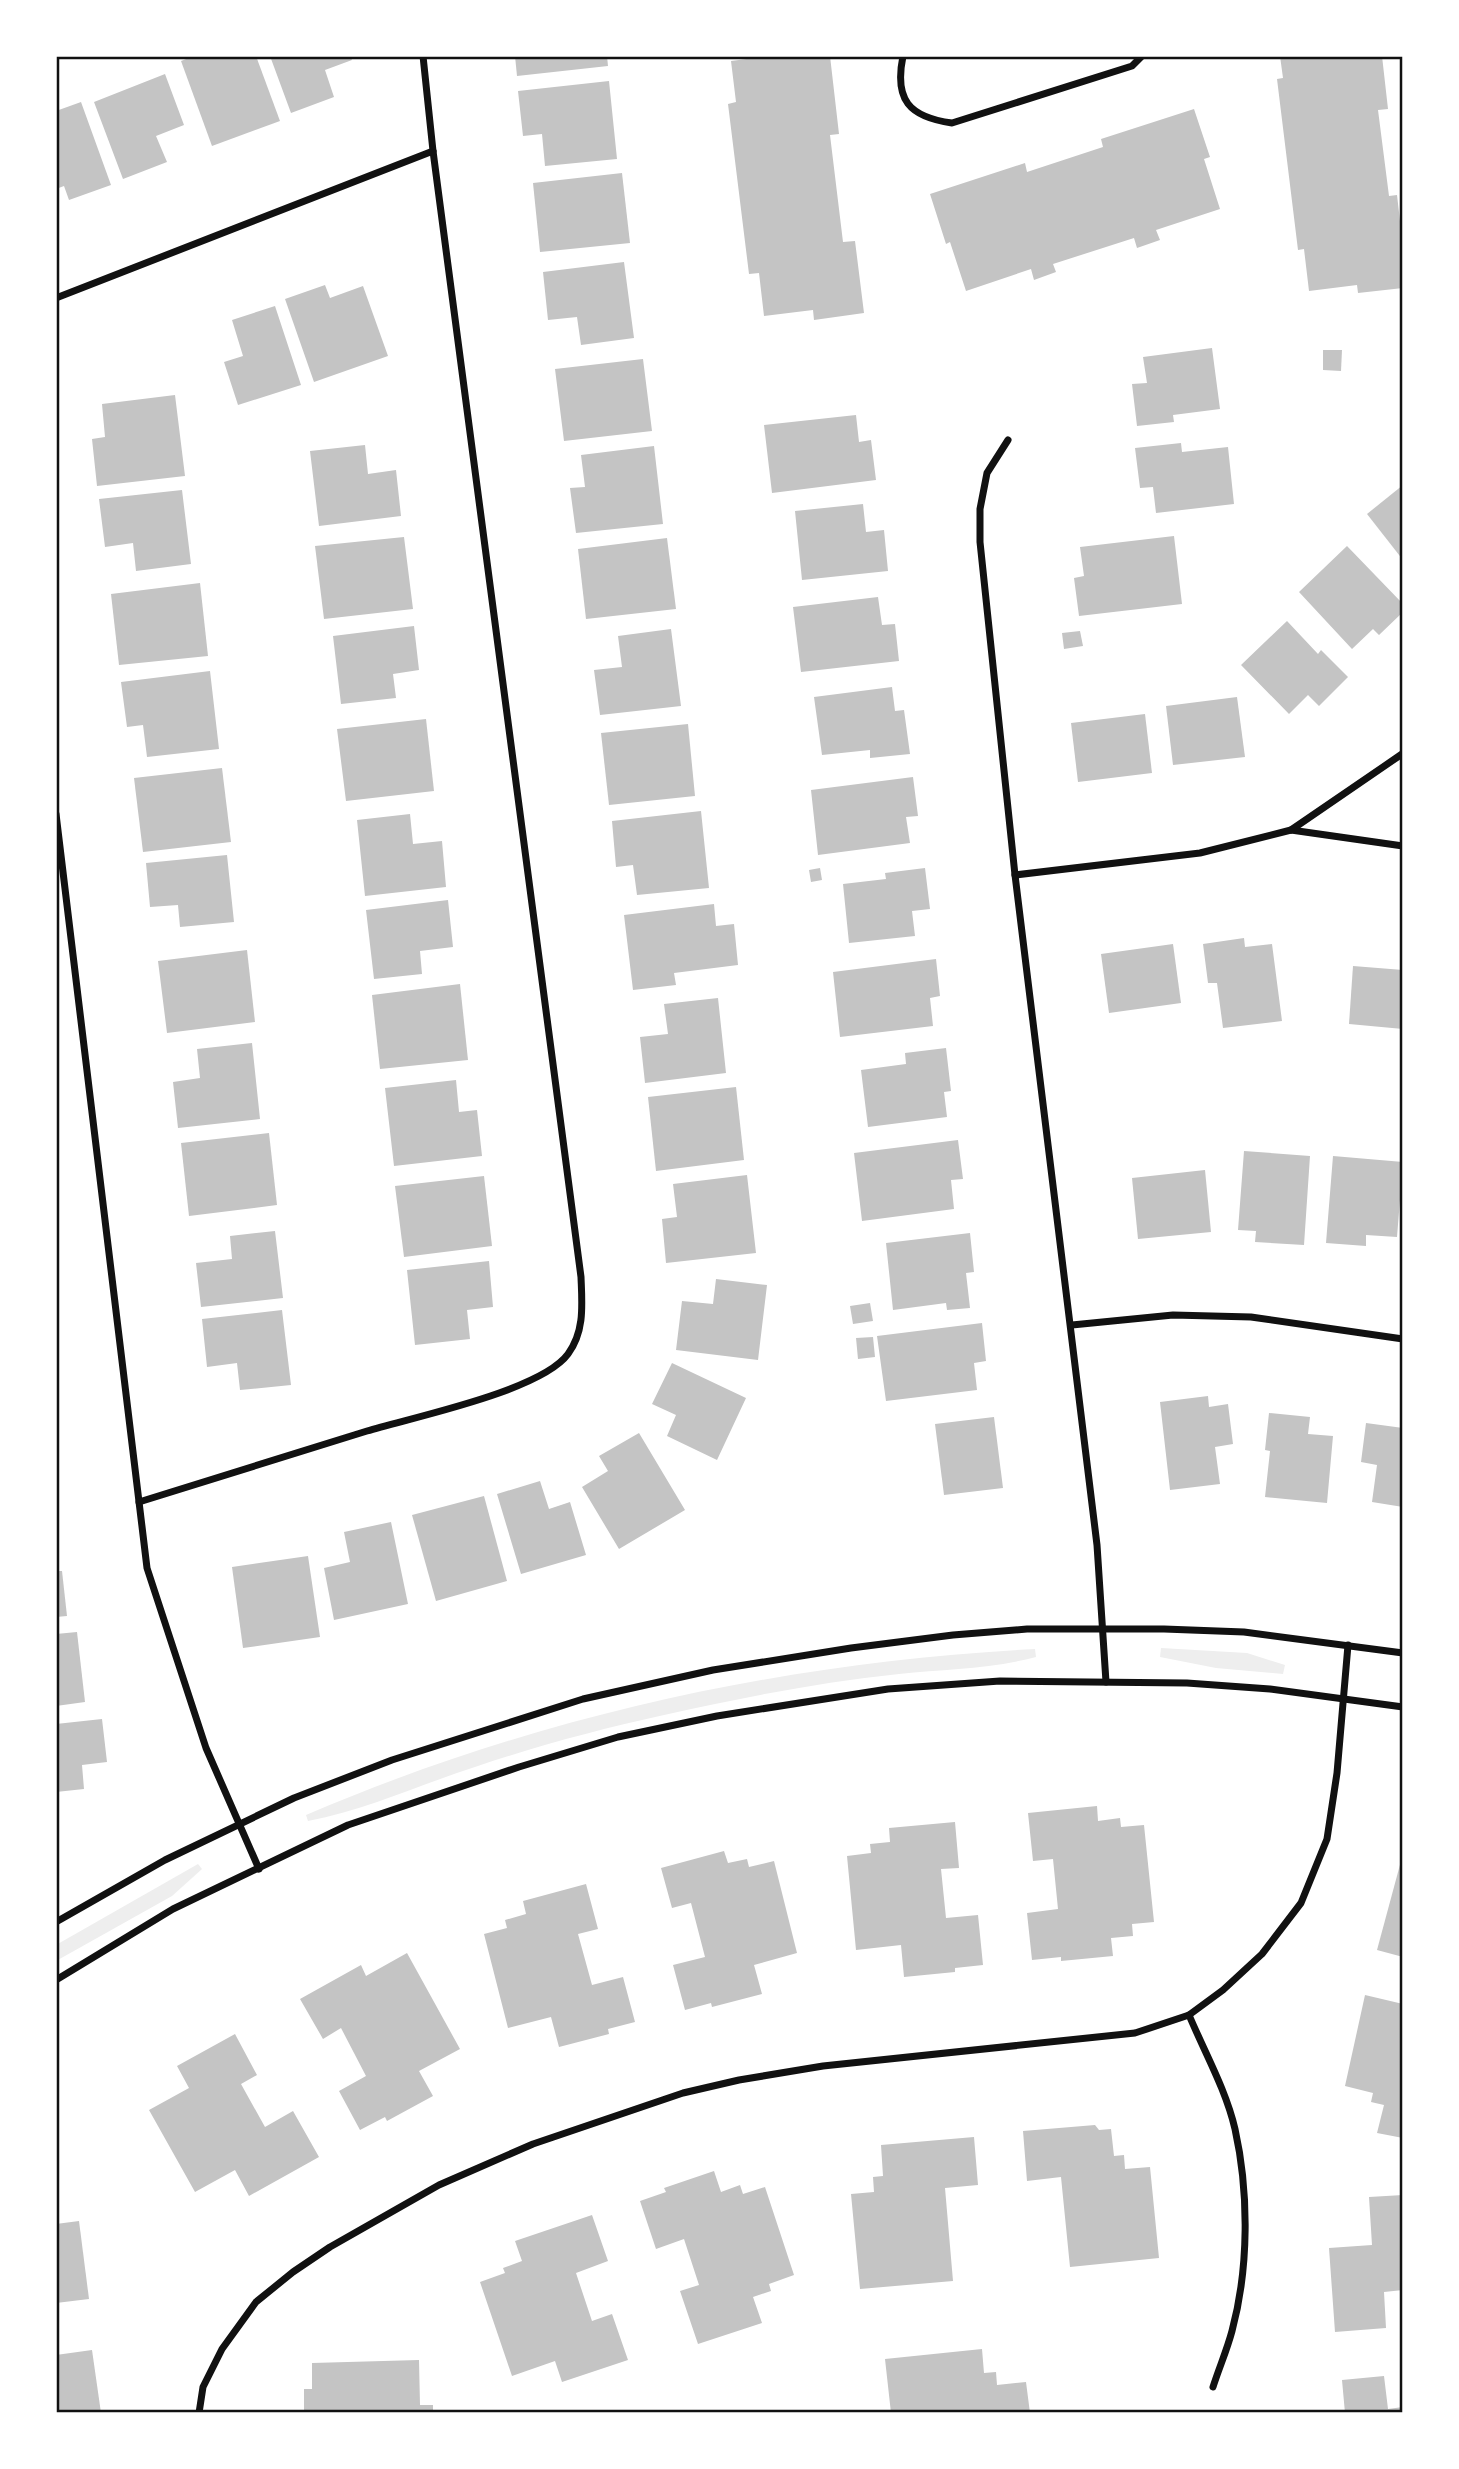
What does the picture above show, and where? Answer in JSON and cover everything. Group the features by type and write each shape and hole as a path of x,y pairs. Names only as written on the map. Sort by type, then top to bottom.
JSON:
{"street":[{"path":"139,1502 356,1434 502,1392 541,1376 568,1354 583,1322 579,1264 433,151 424,56"},
{"path":"903,56 899,74 902,93 911,108 927,119 952,123 1132,66 1142,56"},
{"path":"56,298 433,151"},
{"path":"1008,440 987,472 980,509 980,542 1015,876 1097,1545 1106,1682"},
{"path":"1015,876 1200,853 1291,830 1402,753 1403,764"},
{"path":"56,814 147,1568 206,1748 259,1868"},
{"path":"1291,830 1403,846"},
{"path":"1072,1325 1173,1315 1251,1317 1403,1339"},
{"path":"56,1922 165,1860 294,1798 392,1760 583,1699 713,1670 851,1648 1027,1629 1244,1632 1403,1653"},
{"path":"199,2413 203,2387 222,2348 256,2302 293,2272 330,2247 439,2185 533,2144 683,2093 739,2080 823,2066 1135,2034 1189,2015 1223,1990 1262,1954 1301,1903 1327,1839 1337,1773 1348,1645"},
{"path":"56,1980 173,1909 361,1821 519,1767 631,1735 717,1716 888,1689 1000,1681 1186,1683 1270,1689 1403,1707"},
{"path":"1189,2015 1217,2077 1235,2127 1245,2191 1243,2261 1235,2316 1213,2387"}],"shaded area":[{"path":"1161,1648 1247,1653 1285,1665 1283,1674 1216,1668 1160,1657"},
{"path":"1035,1649 1036,1657 1019,1661 810,1686 640,1720 522,1752 330,1816 308,1821 306,1815 393,1780 482,1749 572,1722 663,1700 848,1666"},
{"path":"198,1864 202,1869 172,1896 56,1961 56,1945"}],"building":[{"path":"194,56 256,56 280,121 212,146 181,61"},
{"path":"270,56 350,56 352,60 325,70 334,97 291,113"},
{"path":"515,56 607,56 608,66 517,76"},
{"path":"769,56 830,56 839,134 830,135 843,242 855,241 864,313 814,320 813,310 764,316 759,273 749,274 728,104 736,102 731,61"},
{"path":"1280,56 1382,56 1388,109 1378,110 1389,196 1397,195 1403,247 1403,288 1358,293 1357,285 1309,291 1304,249 1298,250 1277,79 1283,78"},
{"path":"165,74 184,125 156,136 167,162 123,179 94,102"},
{"path":"609,81 617,159 545,166 542,134 523,136 518,91"},
{"path":"81,102 111,185 69,200 64,186 56,189 56,111"},
{"path":"1194,109 1210,157 1204,159 1220,209 1156,230 1160,240 1137,248 1134,238 1053,264 1056,272 1034,280 1031,269 966,291 950,242 946,244 930,194 1025,163 1027,172 1103,147 1101,139"},
{"path":"622,173 630,243 540,252 533,183"},
{"path":"624,262 634,338 581,345 577,317 548,320 543,272"},
{"path":"325,285 330,298 363,286 388,356 314,382 285,299"},
{"path":"275,306 301,385 238,405 224,362 243,356 232,320"},
{"path":"1212,348 1220,409 1173,415 1174,422 1137,426 1132,384 1147,383 1143,357"},
{"path":"1323,350 1342,350 1341,371 1323,370"},
{"path":"643,359 652,431 564,441 555,369"},
{"path":"175,395 185,476 97,486 92,439 105,437 102,404"},
{"path":"856,415 859,442 871,440 876,480 772,493 764,425"},
{"path":"1181,443 1182,452 1228,447 1234,504 1156,513 1153,487 1140,488 1135,448"},
{"path":"365,445 368,474 396,470 401,516 319,526 310,451"},
{"path":"654,446 663,524 576,533 570,488 585,487 581,455"},
{"path":"1403,485 1403,560 1367,514"},
{"path":"182,490 191,564 136,571 133,543 105,547 99,499"},
{"path":"863,504 866,532 884,530 888,571 802,580 795,511"},
{"path":"1174,536 1182,604 1079,616 1074,578 1084,576 1080,547"},
{"path":"404,537 413,609 324,619 315,546"},
{"path":"667,538 676,609 586,619 578,549"},
{"path":"1347,546 1403,604 1403,612 1379,635 1373,629 1352,649 1299,592"},
{"path":"200,583 208,656 119,665 111,594"},
{"path":"878,597 882,625 895,624 899,661 801,672 793,607"},
{"path":"1287,621 1318,654 1321,650 1348,677 1319,706 1308,695 1289,714 1241,665"},
{"path":"414,626 419,670 393,674 396,698 341,704 333,636"},
{"path":"671,629 681,706 600,715 594,670 622,667 618,636"},
{"path":"1080,631 1083,646 1064,649 1062,633"},
{"path":"210,671 219,749 147,757 143,725 127,727 121,682"},
{"path":"892,687 895,711 904,710 910,754 870,758 870,750 822,755 814,697"},
{"path":"1237,697 1245,757 1173,765 1166,706"},
{"path":"1145,714 1152,773 1078,782 1071,723"},
{"path":"426,719 434,791 346,801 337,729"},
{"path":"688,724 695,796 609,805 601,733"},
{"path":"222,768 231,842 143,852 134,778"},
{"path":"913,777 918,816 906,817 910,843 818,855 811,790"},
{"path":"701,811 709,888 637,895 633,865 616,867 612,821"},
{"path":"410,814 413,844 442,841 446,887 365,896 357,820"},
{"path":"227,855 234,922 180,927 178,905 150,907 146,863"},
{"path":"820,868 822,880 811,882 809,870"},
{"path":"925,868 930,909 912,911 915,936 849,943 843,884 886,879 885,873"},
{"path":"448,900 453,947 420,951 422,974 374,979 366,910"},
{"path":"714,904 716,926 734,924 738,965 674,973 676,985 633,990 624,915"},
{"path":"1244,938 1245,947 1272,944 1282,1021 1223,1028 1217,983 1208,983 1203,944"},
{"path":"1173,944 1181,1003 1109,1013 1101,954"},
{"path":"247,950 255,1022 167,1033 158,961"},
{"path":"936,959 940,996 930,998 933,1026 840,1037 833,972"},
{"path":"1353,966 1403,970 1403,1029 1349,1024"},
{"path":"460,984 468,1060 380,1069 372,995"},
{"path":"718,998 726,1073 645,1083 640,1037 668,1034 664,1004"},
{"path":"252,1043 260,1119 178,1128 173,1082 200,1078 197,1049"},
{"path":"946,1048 951,1091 944,1092 947,1117 868,1127 861,1070 906,1064 905,1053"},
{"path":"456,1080 459,1112 477,1110 482,1156 394,1166 385,1088"},
{"path":"736,1087 744,1160 656,1171 648,1097"},
{"path":"269,1133 277,1205 189,1216 181,1143"},
{"path":"958,1140 963,1179 951,1180 954,1209 862,1221 854,1153"},
{"path":"1244,1151 1310,1156 1304,1245 1255,1242 1256,1231 1238,1230"},
{"path":"1333,1156 1403,1162 1397,1237 1366,1235 1366,1246 1326,1243"},
{"path":"1205,1170 1211,1232 1138,1239 1132,1178"},
{"path":"747,1175 756,1253 666,1263 662,1219 677,1217 673,1184"},
{"path":"484,1176 492,1246 404,1257 395,1186"},
{"path":"275,1231 283,1298 201,1307 196,1263 232,1259 230,1236"},
{"path":"970,1233 974,1272 966,1273 970,1308 947,1310 946,1303 893,1310 886,1243"},
{"path":"489,1261 493,1307 467,1310 470,1339 415,1345 407,1270"},
{"path":"716,1279 767,1285 758,1360 676,1350 682,1301 713,1304"},
{"path":"870,1303 873,1321 853,1324 850,1306"},
{"path":"282,1310 291,1385 240,1390 237,1363 207,1367 202,1319"},
{"path":"982,1323 986,1361 974,1363 977,1390 886,1401 877,1336"},
{"path":"873,1337 875,1357 858,1359 856,1338"},
{"path":"672,1363 746,1398 717,1460 667,1436 676,1415 652,1404"},
{"path":"1208,1396 1209,1407 1228,1404 1233,1444 1215,1447 1220,1484 1170,1490 1160,1402"},
{"path":"1269,1413 1310,1417 1308,1434 1333,1436 1327,1503 1265,1497 1270,1451 1265,1450"},
{"path":"994,1417 1003,1488 944,1495 935,1424"},
{"path":"1366,1423 1403,1428 1403,1507 1372,1502 1377,1465 1361,1462"},
{"path":"639,1433 685,1510 619,1549 582,1487 608,1471 599,1456"},
{"path":"540,1481 549,1509 570,1502 586,1555 521,1574 497,1494"},
{"path":"484,1496 507,1581 436,1601 412,1515"},
{"path":"391,1522 408,1604 334,1620 324,1568 350,1562 344,1532"},
{"path":"308,1556 320,1637 243,1648 232,1567"},
{"path":"56,1571 62,1571 67,1616 56,1617"},
{"path":"77,1632 85,1702 56,1706 56,1634"},
{"path":"102,1719 107,1762 82,1765 84,1789 56,1792 56,1724"},
{"path":"1097,1806 1098,1821 1120,1818 1121,1827 1144,1825 1154,1922 1132,1924 1133,1936 1111,1938 1113,1956 1061,1961 1061,1957 1032,1960 1027,1913 1058,1909 1053,1859 1033,1861 1028,1813"},
{"path":"955,1822 959,1868 941,1869 946,1918 978,1915 983,1965 955,1968 955,1972 904,1977 901,1945 856,1950 847,1856 871,1853 870,1844 890,1842 889,1828"},
{"path":"724,1851 728,1863 747,1859 749,1867 774,1861 797,1953 754,1965 762,1994 712,2007 711,2003 685,2010 673,1965 705,1957 691,1903 672,1908 661,1868"},
{"path":"1401,1861 1403,1862 1403,1957 1377,1950"},
{"path":"586,1884 598,1929 578,1934 592,1985 623,1977 635,2022 608,2029 609,2034 559,2047 551,2017 508,2028 484,1934 507,1928 505,1920 526,1914 523,1901"},
{"path":"407,1953 460,2049 419,2071 433,2096 387,2121 385,2117 360,2130 339,2091 366,2076 341,2028 323,2039 300,1999 361,1965 366,1976"},
{"path":"1365,1995 1403,2004 1403,2138 1377,2133 1384,2105 1371,2102 1373,2093 1345,2086"},
{"path":"235,2034 257,2075 241,2084 265,2127 293,2111 319,2157 249,2196 235,2170 195,2192 149,2110 189,2088 177,2066"},
{"path":"1095,2125 1099,2130 1111,2129 1114,2156 1124,2155 1125,2169 1150,2167 1159,2258 1070,2267 1061,2177 1027,2181 1023,2131"},
{"path":"974,2137 978,2185 945,2188 953,2281 860,2289 851,2194 874,2192 873,2177 883,2176 881,2145"},
{"path":"714,2171 721,2192 740,2185 743,2194 765,2187 794,2275 769,2284 771,2291 753,2297 762,2323 698,2344 680,2291 699,2285 684,2239 656,2249 640,2201 666,2192 664,2188"},
{"path":"1403,2195 1403,2290 1384,2292 1386,2328 1335,2332 1329,2248 1372,2245 1369,2197"},
{"path":"592,2215 608,2261 576,2273 592,2321 612,2314 628,2360 562,2382 555,2361 512,2376 480,2282 505,2273 503,2268 522,2261 515,2241"},
{"path":"79,2221 89,2299 56,2303 56,2224"},
{"path":"982,2349 984,2373 996,2372 997,2385 1026,2382 1030,2413 891,2413 885,2359"},
{"path":"92,2350 101,2413 56,2413 56,2355"},
{"path":"419,2360 420,2405 433,2405 433,2413 304,2413 304,2389 312,2389 312,2363"},
{"path":"1384,2376 1388,2409 1403,2407 1403,2413 1345,2413 1342,2380"}]}
